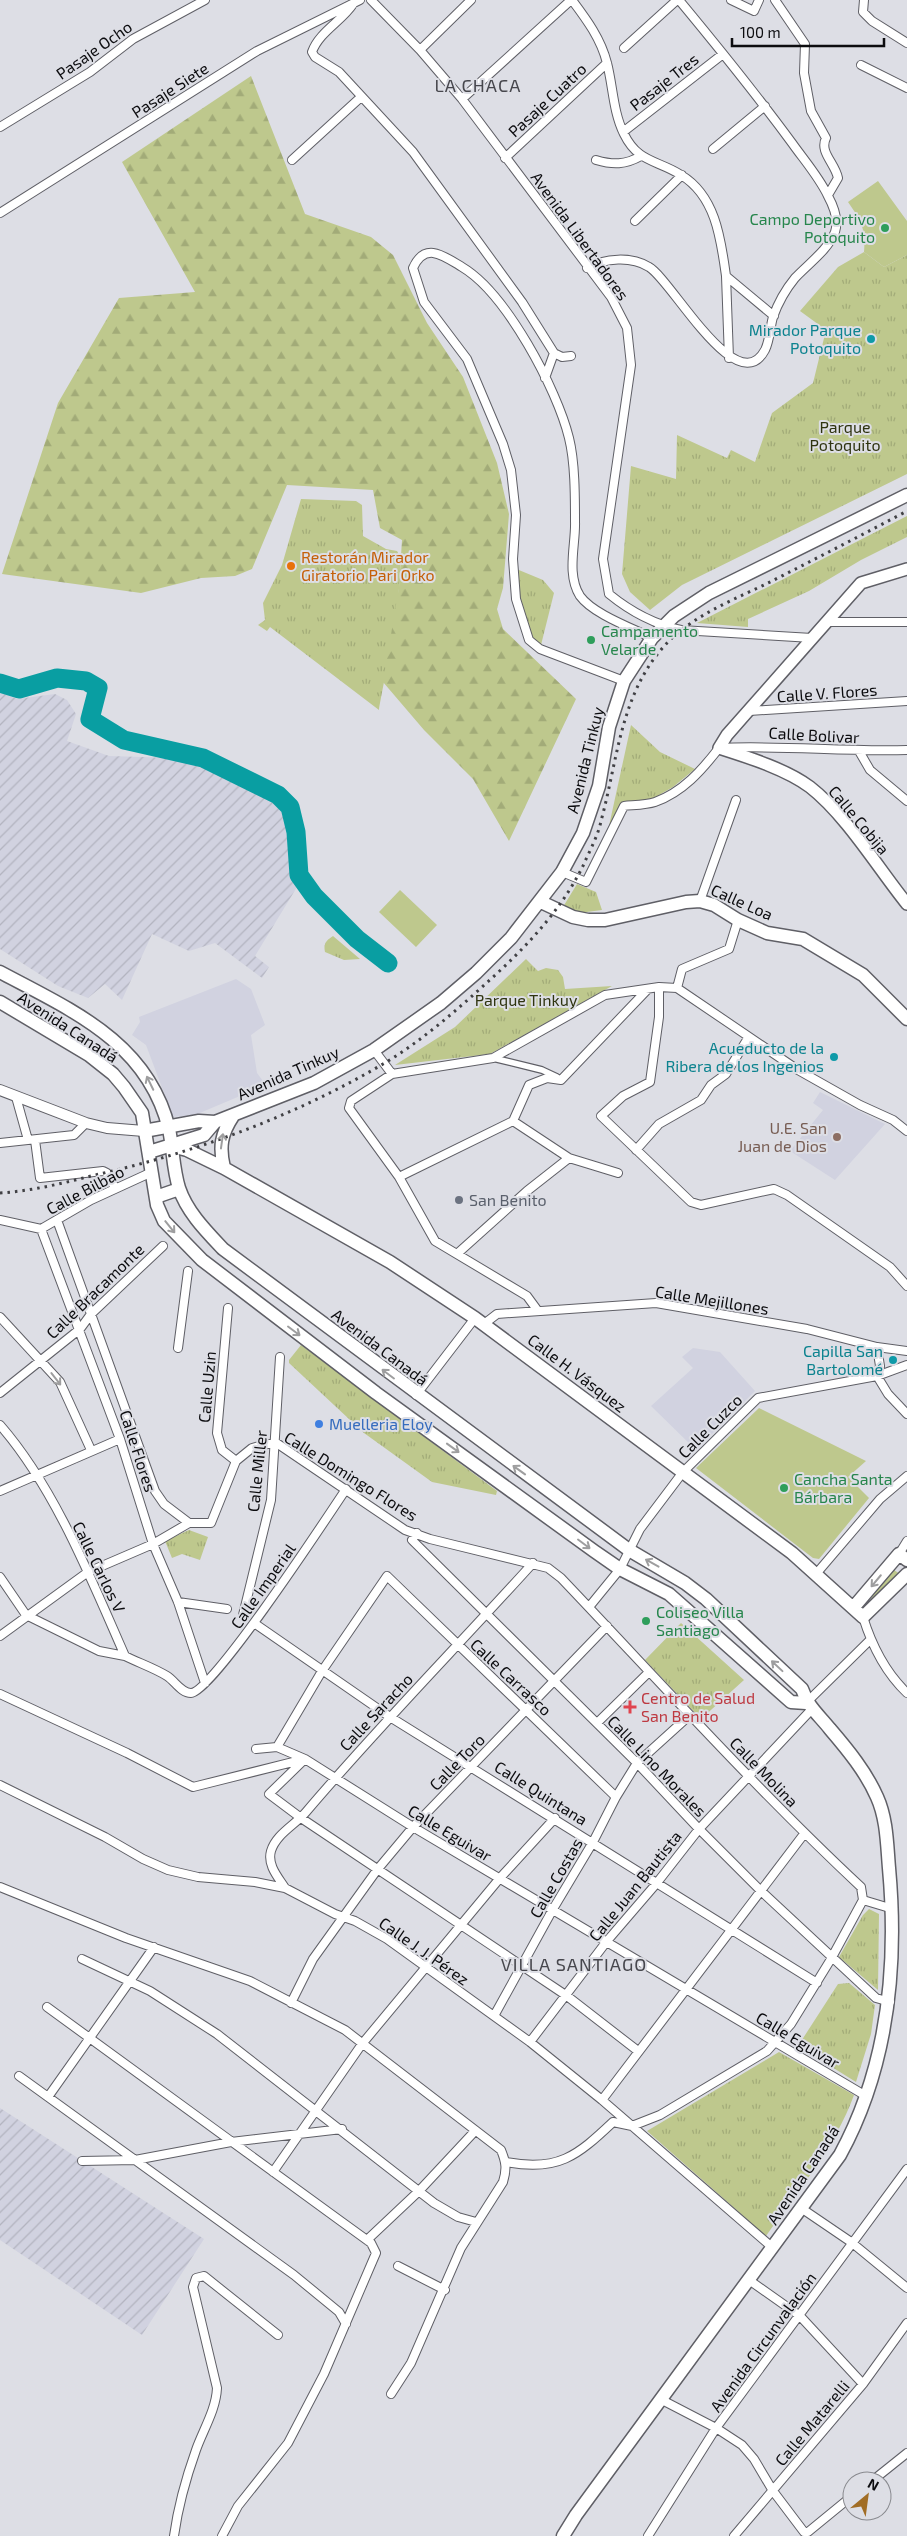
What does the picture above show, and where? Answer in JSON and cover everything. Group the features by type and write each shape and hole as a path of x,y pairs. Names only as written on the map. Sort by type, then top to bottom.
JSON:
{"main road":[{"name":"Avenida Tinkuy","path":"144,1131 199,1121 215,1122 314,1083 374,1050 412,1025 476,973 541,902 562,872 583,833 599,786 609,727 624,680 652,638 674,616 709,593 907,495"},
{"path":"719,748 727,735 861,583 907,569"},
{"name":"Calle Cobija","path":"719,748 778,771 814,791 827,801 907,904"},
{"name":"Calle Loa","path":"541,902 573,917 588,920 605,920 656,907 700,901 714,905 738,920 767,933 803,939 863,975 907,1019"},
{"name":"Avenida Canadá","path":"0,972 89,1021 127,1051 148,1077 168,1128 179,1189 198,1222 223,1249 416,1394 629,1550 673,1575 706,1599 802,1689 809,1706 853,1756 878,1799 885,1824 893,1908 890,2002 881,2046 866,2096 852,2132 840,2155 563,2536"},
{"name":"Avenida Canadá","path":"0,1002 68,1042 113,1074 136,1101 142,1113 156,1197 164,1221 202,1260 376,1393 620,1569 669,1594 791,1702 809,1706"},
{"path":"224,1168 221,1157 222,1137 233,1116"},
{"name":"Avenida Tinkuy","path":"149,1152 204,1135 215,1122"},
{"name":"Calle H. Vásquez","path":"171,1146 187,1150 224,1168 390,1262 480,1321 792,1553 863,1617"},
{"path":"156,1197 179,1189"},
{"path":"853,1608 903,1557"},
{"path":"863,1617 907,1574"}],"street":[{"name":"Pasaje Ocho","path":"0,126 90,72 132,39 205,0"},
{"path":"420,50 471,0"},
{"path":"462,99 572,0 596,34 607,63 611,89 623,132 641,156 682,175 696,188 711,210 720,233 726,276 729,358"},
{"path":"587,268 594,264 616,260 649,267 666,282 720,350 729,358 739,361 751,361 760,357 766,348 780,299 795,278 826,246 834,232 836,216 828,195 765,106 678,0 624,48"},
{"path":"732,0 754,11 760,0"},
{"path":"775,0 805,44 804,73 811,111 826,138 823,145 824,150 834,164 838,178 828,195"},
{"path":"864,0 863,12 872,21 907,43"},
{"name":"Avenida Libertadores","path":"374,1 462,99 587,268 611,297 627,328 631,365 603,559 609,594 631,612 663,626 681,630 812,638"},
{"path":"357,2 347,14 315,42 312,52 316,57 339,72 413,152 522,302 554,353 562,357 571,356"},
{"name":"Pasaje Siete","path":"0,213 257,51 357,2"},
{"name":"Pasaje Tres","path":"623,132 723,54"},
{"name":"Pasaje Cuatro","path":"505,158 607,63"},
{"path":"861,65 907,88"},
{"path":"292,160 361,97"},
{"path":"713,149 765,106"},
{"path":"596,160 621,164 629,163 641,156"},
{"path":"635,221 682,175"},
{"path":"624,680 540,650 528,640 516,599 513,559 516,514 511,470 506,453 467,359 424,302 413,268 417,259 425,253 438,253 469,271 527,340 570,439 575,523 572,560 575,581 580,596 604,614 652,638"},
{"path":"726,276 774,316"},
{"path":"545,378 554,353"},
{"path":"826,622 907,622"},
{"name":"Calle V. Flores","path":"749,712 907,701"},
{"name":"Calle Bolivar","path":"719,748 777,746 859,751 907,750"},
{"path":"562,872 586,882 624,806 654,803 678,791 702,770 719,748"},
{"path":"859,751 870,770 907,801"},
{"path":"700,901 736,800"},
{"path":"677,988 682,969 729,949 738,920"},
{"path":"659,987 660,1017 650,1082 623,1096 601,1116 691,1202 701,1204 774,1189 787,1195 890,1267 907,1286"},
{"path":"538,1310 527,1296 458,1253 435,1241 399,1177 348,1105 351,1101 392,1074 493,1058 605,995 659,987 677,988 748,1038 822,1085 893,1120 907,1131"},
{"path":"561,1080 648,989"},
{"path":"636,1150 659,1124 701,1100 711,1086 726,1074 748,1038"},
{"path":"374,1050 392,1074"},
{"path":"493,1058 542,1070 561,1080"},
{"path":"399,1177 513,1121 529,1085 547,1078 561,1080"},
{"path":"0,1090 86,1123 107,1128 144,1131"},
{"path":"16,1097 32,1140 40,1178 103,1171 107,1173 115,1188"},
{"path":"513,1121 569,1158 618,1173"},
{"path":"0,1143 74,1135 86,1123"},
{"path":"458,1253 527,1191 569,1158"},
{"name":"Calle Bilbao","path":"0,1220 41,1229 115,1188 152,1172"},
{"path":"58,1220 155,1491 164,1504 189,1523"},
{"name":"Calle Flores","path":"41,1229 120,1439 153,1544 178,1602 206,1683"},
{"name":"Calle Bracamonte","path":"0,1393 80,1329 91,1314 162,1246"},
{"path":"178,1348 188,1271"},
{"name":"Calle Mejillones","path":"416,1394 480,1321 497,1314 538,1310 656,1303 807,1329 877,1347 907,1351"},
{"name":"Calle Uzin","path":"228,1308 217,1433 222,1450 236,1461"},
{"path":"0,1318 60,1382 92,1450"},
{"path":"877,1347 880,1366 877,1376 888,1394 907,1414"},
{"name":"Calle Miller","path":"243,1615 271,1500 280,1357"},
{"name":"Calle Cuzco","path":"629,1550 640,1528 683,1472 758,1398 877,1376 907,1365"},
{"name":"Calle Carlos V","path":"0,1425 18,1446 37,1474 88,1572 125,1656"},
{"path":"0,1491 120,1439"},
{"name":"Calle Domingo Flores","path":"236,1461 252,1448 275,1442 414,1537 430,1539 548,1568 561,1578 588,1607"},
{"path":"0,1636 26,1615 88,1572 153,1544 189,1523 210,1523 236,1461"},
{"path":"816,1574 880,1499 907,1476"},
{"name":"Calle Imperial","path":"125,1656 167,1676 181,1689 190,1693 196,1692 206,1683 254,1623 346,1490"},
{"name":"Calle Lino Morales","path":"414,1537 486,1615 638,1763 699,1829 761,1891 831,1959 876,1998 890,2002"},
{"path":"903,1557 907,1541"},
{"path":"588,1607 620,1569 629,1550"},
{"name":"Calle Saracho","path":"285,1888 270,1864 270,1852 280,1836 301,1818 390,1717 533,1563"},
{"name":"Calle Carrasco","path":"322,1671 387,1576 457,1646 616,1797"},
{"path":"0,1577 26,1615 99,1651 125,1656"},
{"path":"178,1602 227,1609"},
{"name":"Calle Molina","path":"588,1607 648,1673 748,1774 804,1834 861,1887 863,1900"},
{"path":"863,1617 870,1640 896,1683 907,1693"},
{"name":"Calle Quintana","path":"254,1623 390,1717 556,1818 730,1931 817,1983"},
{"name":"Calle Toro","path":"291,2003 313,1959 378,1870 413,1827 473,1767 607,1626"},
{"name":"Calle Juan Bautista","path":"530,2042 567,1996 607,1941 656,1884 699,1829 870,1640"},
{"path":"256,1750 277,1747 322,1671"},
{"path":"596,1723 648,1673"},
{"path":"0,1694 127,1753 193,1787 305,1759"},
{"name":"Calle Costas","path":"494,2016 553,1909 593,1842 616,1797 638,1763 690,1715"},
{"name":"Calle Eguivar","path":"277,1747 305,1759 413,1827 866,2096"},
{"path":"305,1759 269,1794 301,1818 567,1996 638,2051"},
{"name":"Calle J. J. Pérez","path":"0,1786 168,1870 198,1877 255,1882 285,1888 387,1939 530,2042 602,2100 773,2248"},
{"path":"274,2172 362,2044 424,1967 500,1878 556,1818"},
{"path":"602,2100 804,1834"},
{"path":"0,1887 126,1938 250,1981 345,2030 501,2150 506,2162 507,2171 503,2182 476,2222 462,2248 411,2363 392,2394"},
{"path":"506,2162 529,2166 560,2161 586,2148 614,2122 632,2126 660,2115 767,2051 791,2024 831,1959 863,1900 893,1908"},
{"path":"48,2097 154,1947"},
{"path":"82,1959 150,1992 217,2034 342,2129 419,2191 458,2217 476,2222"},
{"path":"47,2007 367,2240 376,2253 324,2374 288,2443 238,2506 222,2536"},
{"path":"19,2076 294,2275 339,2312 346,2324"},
{"path":"82,2161 135,2160 231,2142 342,2129"},
{"path":"367,2240 419,2191 475,2130"},
{"name":"Avenida Circunvalación","path":"648,2536 716,2428 800,2316 851,2242 907,2169"},
{"path":"801,2208 851,2242 907,2288"},
{"path":"398,2266 445,2290"},
{"path":"174,2536 178,2508 196,2450 216,2400 217,2388 193,2287 196,2278 204,2276 278,2335"},
{"path":"749,2280 800,2316 863,2384"},
{"name":"Calle Matarelli","path":"734,2536 863,2384 907,2323"},
{"path":"662,2400 716,2428 742,2445 754,2459 773,2491 804,2532 808,2532 842,2504"},
{"path":"884,2471 907,2453"}],"shaded area":[{"path":"0,692 17,699 55,694 67,700 76,714 67,741 109,756 175,758 200,762 243,781 282,807 297,887 255,956 269,967 262,978 215,943 189,951 152,934 122,1000 105,984 88,998 58,986 0,949"},
{"path":"236,979 251,989 265,1025 251,1035 257,1073 266,1085 195,1115 173,1117 146,1045 132,1035 140,1022 139,1017"},
{"name":"U.E. San Juan de Dios","path":"820,1092 885,1124 835,1180 790,1151 823,1110 813,1103"},
{"path":"693,1348 720,1352 755,1391 696,1450 651,1406 693,1368 682,1357"},
{"path":"0,2108 204,2239 142,2335 0,2240"}],"green space":[{"path":"251,76 305,214 371,237 393,255 427,323 463,377 497,463 509,514 503,588 497,609 503,629 576,699 509,841 473,779 424,730 383,682 399,587 402,540 380,528 373,490 287,485 252,569 235,576 201,578 141,593 2,574 58,403 119,298 195,292 122,162"},
{"name":"Campo Deportivo Potoquito","path":"878,181 907,221 907,255 884,267 864,252 862,225 848,202"},
{"name":"Parque Potoquito","path":"864,252 884,267 907,255 907,474 682,585 650,610 630,592 622,574 631,466 676,479 677,435 727,458 731,450 755,462 772,413 813,383 826,330 800,311 838,267"},
{"path":"301,499 356,501 362,505 363,536 386,549 397,551 400,561 398,601 379,710 270,627 267,631 258,625 265,620 263,603 282,565"},
{"path":"907,516 907,537 861,560 809,591 748,619 748,627 697,623"},
{"path":"514,568 543,580 554,593 540,649 529,640 516,599"},
{"path":"631,725 660,752 695,769 673,787 652,799 621,803 609,826"},
{"path":"577,884 596,892 602,910 579,913 563,907"},
{"path":"400,890 437,925 416,947 379,912"},
{"path":"333,936 360,959 344,960 325,952 326,942"},
{"name":"Parque Tinkuy","path":"526,959 538,971 546,968 558,970 563,977 565,989 612,986 490,1054 395,1065 455,1027"},
{"path":"301,1345 497,1491 496,1495 432,1482 364,1433 289,1363 289,1360"},
{"path":"759,1408 866,1461 848,1477 869,1498 819,1559 813,1558 696,1468"},
{"path":"189,1530 208,1537 200,1560 182,1554 172,1558 165,1541"},
{"path":"894,1570 900,1574 871,1604 869,1602 880,1584"},
{"path":"681,1623 744,1680 701,1719 645,1660"},
{"path":"869,1909 879,1914 878,1990 839,1957 863,1915"},
{"path":"849,1983 875,2005 871,2034 856,2082 798,2046 838,1984"},
{"path":"779,2052 854,2095 837,2133 826,2151 766,2236 647,2131"}],"waterway":[{"path":"0,683 19,689 57,678 86,681 98,688 90,719 124,740 203,758 278,795 290,807 296,832 299,875 314,896 357,939 388,963"}],"railway":[{"path":"0,1193 48,1186 132,1166 169,1156 243,1131 349,1083 383,1064 426,1035 518,953 543,926 565,897 583,866 600,827 622,732 636,690 660,651 671,639 712,610 907,511"}],"place":[{"name":"Campo Deportivo Potoquito","path":"885,228"},
{"name":"Mirador Parque Potoquito","path":"871,339"},
{"name":"Restorán Mirador Giratorio Pari Orko","path":"291,566"},
{"name":"Campamento Velarde","path":"591,640"},
{"name":"Acueducto de la Ribera de los Ingenios","path":"834,1057"},
{"name":"U.E. San Juan de Dios","path":"837,1137"},
{"name":"San Benito","path":"459,1200"},
{"name":"Capilla San Bartolomé","path":"893,1360"},
{"name":"Muelleria Eloy","path":"319,1424"},
{"name":"Cancha Santa Bárbara","path":"784,1488"},
{"name":"Coliseo Villa Santiago","path":"646,1621"},
{"name":"Centro de Salud San Benito","path":"630,1707"}],"district":[{"name":"LA CHACA","path":"478,86"},
{"name":"VILLA SANTIAGO","path":"574,1965"}]}
